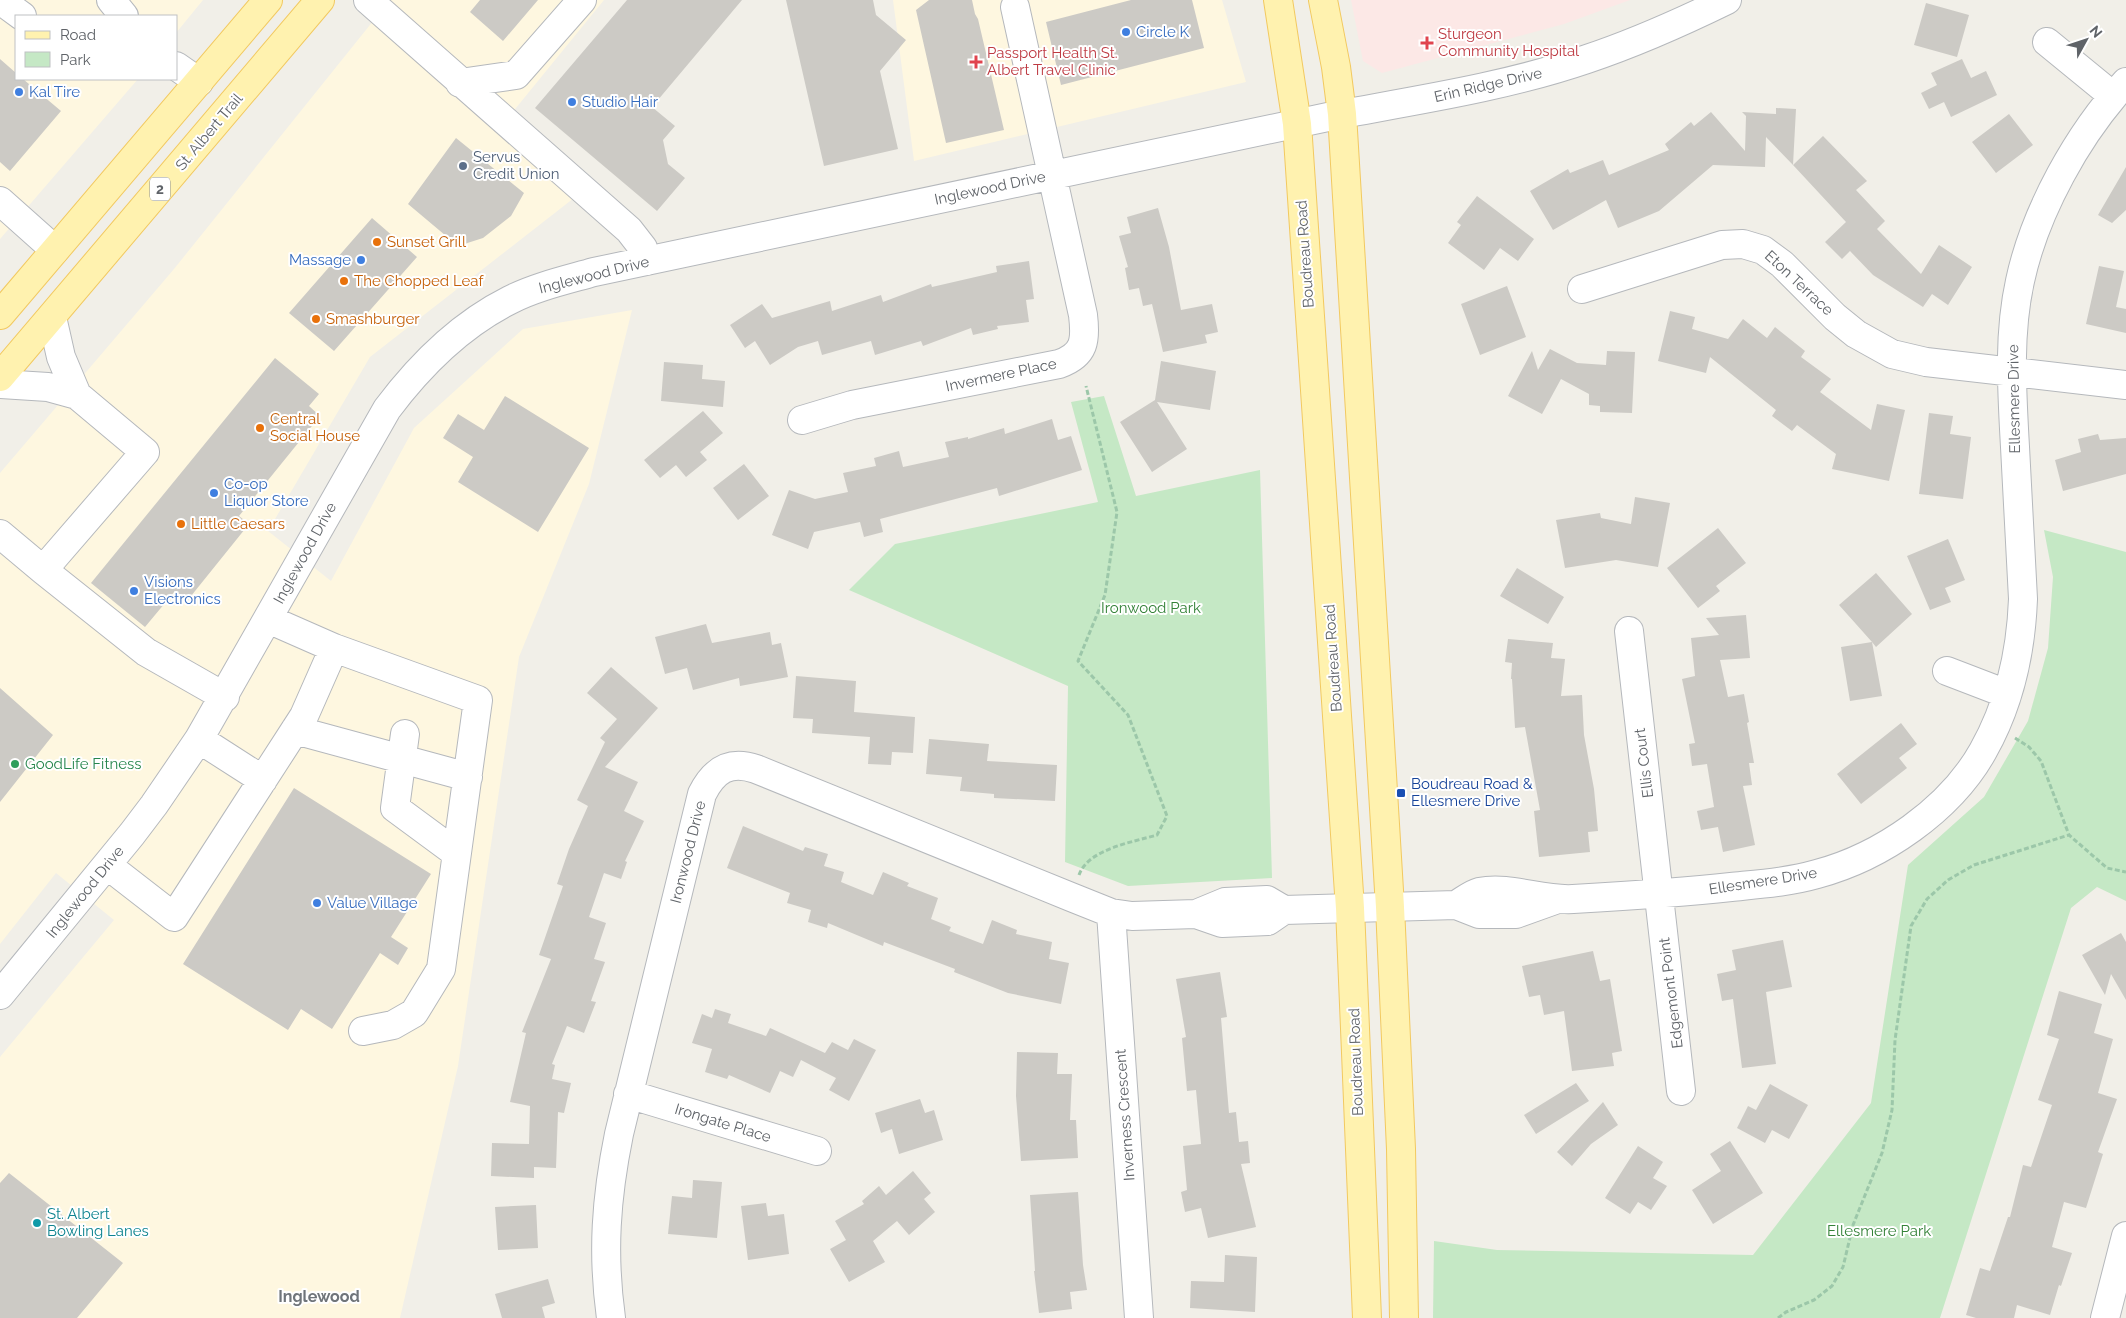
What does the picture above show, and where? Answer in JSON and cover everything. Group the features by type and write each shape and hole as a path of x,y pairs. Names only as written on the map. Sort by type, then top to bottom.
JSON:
{"main road":[{"path":"0,315 268,0"},
{"name":"St. Albert Trail","path":"0,378 320,0"},
{"name":"Boudreau Road","path":"1278,0 1297,124 1350,908 1367,1318"},
{"path":"1323,0 1336,67 1342,114 1390,907 1401,1150 1404,1318"}],"street":[{"path":"0,0 21,15"},
{"path":"111,0 123,15"},
{"path":"368,0 628,230 643,248 647,261"},
{"path":"460,83 516,75 582,0"},
{"name":"Erin Ridge Drive","path":"1297,124 1443,96 1522,78 1586,60 1668,27 1727,0"},
{"path":"1015,7 1052,175"},
{"name":"Ellesmere Drive","path":"1350,908 1456,904 1478,892 1517,892 1556,900 1660,895 1796,879 1836,868 1886,845 1927,816 1973,767 1993,731 2007,694 2019,648 2023,599 2011,373 2015,313 2020,281 2027,253 2048,201 2069,160 2119,89 2047,42"},
{"path":"178,67 199,82"},
{"name":"Inglewood Drive","path":"0,995 154,805 199,739 225,696 386,409 424,364 460,332 510,300 594,272 1297,124"},
{"name":"Invermere Place","path":"802,420 852,405 1059,364 1074,357 1084,337 1083,320 1052,175"},
{"path":"0,201 56,250"},
{"name":"Eton Terrace","path":"1582,289 1722,245 1733,243 1752,245 1763,250 1782,264 1835,317 1875,346 1892,354 1916,360 2011,373 2126,385"},
{"path":"52,317 61,356 77,395"},
{"path":"0,384 48,387 77,395 145,452 43,570"},
{"path":"0,534 146,652 225,696"},
{"path":"268,619 334,648 478,700 441,970 414,1013 393,1025 363,1031"},
{"name":"Ellis Court","path":"1629,631 1660,895"},
{"path":"107,864 174,917 304,716 334,648"},
{"path":"1947,671 2007,694"},
{"path":"295,730 404,747 468,777"},
{"path":"199,739 264,780"},
{"path":"404,747 396,808 456,853"},
{"name":"Ironwood Drive","path":"612,1318 605,1253 606,1220 611,1174 628,1094 702,794 714,774 723,769 744,765 756,769 1111,912 1145,916 1196,914 1224,902 1267,900 1284,910 1350,908"},
{"name":"Edgemont Point","path":"1660,895 1682,1091"},
{"name":"Inverness Crescent","path":"1111,912 1139,1318"},
{"name":"Irongate Place","path":"628,1094 817,1152"},
{"path":"2105,1318 2126,1236"}],"path":[{"path":"1071,897 1081,868 1106,850 1157,835 1167,816 1128,715 1078,661 1105,595 1117,512 1086,386"},
{"path":"2008,734 2029,747 2042,760 2069,835 2107,868 2126,872"},
{"path":"1778,1318 1786,1312 1814,1300 1832,1286 1843,1267 1853,1226 1882,1153 1892,1110 1895,1040 1911,926 1927,899 1948,880 1974,865 2069,835"}],"shaded area":[{"path":"0,0 203,0 178,31 178,15 15,15 15,80 137,80 0,239"},
{"path":"390,0 604,0 498,130 574,198 370,357 268,531 331,581 414,428 523,329 632,310 589,484 519,657 458,1066 400,1318 0,1318 0,1057 114,920 56,873 0,944 0,473 174,269"},
{"path":"893,0 1222,0 1246,82 914,161"},
{"name":"Sturgeon Community Hospital","path":"1351,0 1630,0 1564,24 1382,73 1363,61"}],"green space":[{"name":"Ironwood Park","path":"1104,396 1136,496 1260,470 1272,878 1128,886 1065,862 1068,686 849,590 895,544 1098,502 1071,402"},
{"name":"Ellesmere Park","path":"2044,530 2126,552 2126,901 2097,887 2071,908 1940,1318 1433,1318 1434,1241 1497,1250 1753,1255 1871,1103 1908,865 1984,797 2028,721 2048,648 2053,577"}],"building":[{"path":"480,0 538,0 503,41 470,12"},
{"path":"627,0 742,0 652,107 675,126 663,140 668,164 685,178 657,211 535,108"},
{"path":"786,0 873,0 876,15 906,40 880,71 898,149 824,166"},
{"path":"929,0 972,0 1004,130 946,143 916,10"},
{"path":"1131,0 1192,0 1204,48 1061,85 1046,22"},
{"path":"1926,3 1969,15 1957,57 1914,45"},
{"name":"Kal Tire","path":"0,59 15,72 15,80 24,80 61,111 10,171 0,162"},
{"path":"1962,59 1971,78 1986,71 1997,95 1951,117 1944,102 1929,109 1921,93 1937,85 1931,73"},
{"path":"1776,108 1796,109 1793,165 1766,137 1765,167 1713,165 1659,211 1618,228 1606,200 1553,230 1530,191 1568,169 1570,173 1603,160 1609,175 1669,150 1665,144 1691,122 1694,126 1711,112 1745,151 1746,116 1742,112 1776,114"},
{"path":"2009,114 2033,145 1996,173 1972,142"},
{"path":"1823,136 1867,181 1856,190 1885,221 1877,229 1921,274 1939,245 1972,267 1948,305 1932,294 1923,307 1873,275 1850,251 1842,259 1825,242 1846,222 1793,165"},
{"name":"Servus Credit Union","path":"456,138 524,193 511,216 483,238 458,246 408,204"},
{"path":"2126,167 2126,210 2112,223 2098,215"},
{"path":"1477,196 1534,239 1518,261 1500,248 1484,270 1448,243 1461,225 1457,222"},
{"path":"1158,208 1169,247 1181,310 1212,304 1218,332 1205,335 1207,343 1163,352 1152,304 1143,306 1139,288 1129,290 1125,268 1128,267 1119,236 1131,233 1127,217"},
{"path":"372,218 417,257 334,351 289,313"},
{"path":"1029,261 1034,299 1026,300 1029,322 997,326 998,329 973,335 971,328 923,346 921,341 875,355 871,341 822,355 818,341 798,347 770,365 755,341 745,348 730,325 762,304 772,318 830,301 832,311 881,295 883,302 931,284 932,287 997,272 996,266"},
{"path":"2099,266 2124,271 2116,307 2126,309 2126,333 2086,324"},
{"path":"1507,286 1526,337 1480,355 1461,304"},
{"path":"1670,311 1695,317 1692,329 1728,339 1743,319 1767,338 1775,327 1805,351 1801,357 1831,379 1820,392 1871,430 1877,404 1905,410 1889,481 1832,469 1836,454 1797,425 1792,431 1772,416 1776,410 1710,357 1706,373 1658,361"},
{"path":"1550,349 1577,363 1606,365 1607,351 1635,352 1632,413 1600,412 1600,406 1589,405 1589,394 1561,379 1542,414 1508,396 1532,351 1538,370"},
{"path":"275,358 319,394 309,406 320,416 239,516 249,524 187,601 175,591 145,627 91,583"},
{"path":"1161,361 1216,371 1210,410 1157,402 1187,449 1152,472 1120,422 1155,400"},
{"path":"664,362 703,365 702,379 725,381 723,407 661,401"},
{"path":"505,396 589,448 538,532 458,482 473,457 443,438 458,414 484,430"},
{"path":"703,411 723,433 700,452 707,460 686,477 676,465 660,478 644,460"},
{"path":"1929,413 1953,416 1950,434 1971,437 1963,499 1919,494"},
{"path":"1052,419 1058,440 1071,436 1082,470 999,496 997,488 880,519 883,532 864,537 860,522 814,532 808,549 772,535 789,490 815,499 848,492 843,473 876,466 874,458 899,451 903,467 949,457 945,442 968,437 968,439 1004,428 1005,434"},
{"path":"2098,434 2100,440 2126,438 2126,474 2063,491 2055,460 2081,452 2078,439"},
{"path":"744,464 769,496 738,520 713,488"},
{"path":"1635,497 1670,503 1658,567 1616,560 1565,568 1556,520 1600,513 1601,518 1631,524"},
{"path":"1718,528 1746,563 1716,586 1720,591 1698,608 1667,568"},
{"path":"1948,539 1965,580 1945,588 1951,602 1930,610 1907,556"},
{"path":"1517,568 1564,597 1548,624 1500,596"},
{"path":"1876,573 1912,614 1876,647 1839,605"},
{"path":"1746,615 1750,658 1720,660 1728,697 1744,694 1754,763 1749,763 1752,785 1743,786 1755,845 1723,852 1718,827 1701,830 1697,811 1714,807 1707,764 1692,766 1689,744 1695,743 1682,679 1695,676 1691,638 1719,635 1706,618"},
{"path":"706,624 712,643 770,632 772,645 781,643 788,677 740,686 739,678 693,690 687,668 665,674 655,637"},
{"path":"1508,639 1553,643 1551,658 1565,659 1561,696 1582,695 1584,735 1594,789 1598,831 1588,832 1590,852 1539,857 1534,811 1540,810 1525,727 1515,728 1511,679 1512,663 1505,662"},
{"path":"1872,642 1882,696 1850,701 1841,647"},
{"path":"611,667 658,708 605,767 638,782 624,811 644,821 625,861 627,862 621,879 604,873 589,917 606,923 594,959 605,962 591,1001 596,1002 584,1033 567,1026 552,1064 555,1065 552,1079 571,1083 564,1113 558,1112 556,1168 534,1167 534,1178 491,1176 492,1143 529,1144 530,1106 510,1102 526,1033 522,1032 551,959 539,955 563,886 557,884 569,849 588,806 577,800 605,742 600,738 617,719 587,693"},
{"path":"796,676 856,681 854,712 915,717 913,753 892,752 891,765 868,764 870,737 812,733 813,719 793,718"},
{"name":"GoodLife Fitness","path":"0,688 53,735 0,802"},
{"path":"1901,723 1917,744 1899,758 1907,768 1861,804 1837,774"},
{"path":"929,739 989,744 987,761 1057,765 1055,801 994,798 994,794 960,791 962,777 926,774"},
{"name":"Value Village","path":"294,788 431,874 391,937 408,948 398,965 380,953 332,1029 301,1009 288,1030 183,964"},
{"path":"743,826 803,851 805,847 828,854 824,866 844,872 841,882 873,895 883,872 909,883 907,886 938,898 931,919 951,927 949,931 983,944 992,920 1017,930 1016,934 1052,942 1049,959 1069,963 1061,1004 1008,993 954,972 955,969 884,942 883,946 828,923 827,928 808,922 811,910 787,903 790,893 727,868"},
{"path":"2121,933 2126,942 2126,1000 2111,974 2105,995 2082,955"},
{"path":"1783,940 1792,987 1766,992 1776,1064 1742,1068 1733,999 1722,1001 1717,974 1736,970 1732,950"},
{"path":"1593,951 1600,981 1610,979 1622,1051 1612,1053 1614,1066 1572,1071 1564,1011 1544,1015 1540,995 1529,997 1522,966"},
{"path":"1220,972 1227,1017 1221,1018 1229,1113 1236,1112 1239,1142 1248,1141 1250,1163 1241,1164 1256,1227 1208,1238 1201,1208 1185,1212 1181,1192 1187,1190 1183,1146 1201,1144 1196,1090 1187,1091 1182,1038 1186,1037 1176,979"},
{"path":"2059,991 2102,1004 2094,1033 2113,1039 2098,1093 2117,1099 2098,1152 2103,1154 2086,1208 2064,1202 2052,1247 2072,1253 2061,1286 2059,1285 2050,1315 2017,1305 2014,1318 1976,1318 1966,1315 1980,1268 1990,1271 2008,1217 2010,1217 2023,1165 2031,1167 2052,1105 2038,1100 2059,1039 2047,1035"},
{"path":"715,1009 731,1014 728,1023 766,1036 770,1028 825,1053 832,1042 848,1050 854,1039 876,1050 849,1101 829,1090 836,1078 801,1060 793,1077 780,1071 770,1093 729,1075 727,1079 705,1072 712,1049 692,1043 702,1014 712,1018"},
{"path":"1017,1052 1058,1053 1057,1074 1072,1074 1070,1120 1076,1120 1078,1158 1021,1161 1016,1096"},
{"path":"1576,1083 1589,1101 1536,1134 1524,1115"},
{"path":"1770,1084 1808,1105 1789,1139 1772,1130 1765,1143 1737,1128 1748,1106 1756,1110"},
{"path":"920,1099 925,1113 934,1110 943,1140 899,1154 892,1129 881,1133 875,1113"},
{"path":"1603,1102 1618,1125 1591,1144 1572,1166 1557,1152"},
{"path":"1730,1141 1763,1193 1713,1224 1692,1190 1721,1171 1710,1154"},
{"path":"1638,1146 1663,1162 1653,1178 1667,1186 1651,1210 1638,1202 1630,1214 1605,1198"},
{"path":"913,1171 931,1193 924,1199 935,1212 909,1235 897,1221 873,1241 885,1262 849,1282 830,1249 846,1240 835,1221 864,1204 862,1201 879,1186 886,1195"},
{"name":"St. Albert Bowling Lanes","path":"9,1173 123,1263 77,1318 0,1318 0,1183"},
{"path":"693,1180 722,1182 717,1238 668,1234 672,1196 692,1198"},
{"path":"1078,1192 1083,1265 1087,1290 1070,1292 1072,1309 1039,1313 1034,1271 1030,1195"},
{"path":"766,1203 768,1216 784,1214 789,1254 748,1260 741,1206"},
{"path":"536,1205 538,1248 498,1250 495,1207"},
{"path":"1225,1255 1257,1257 1255,1312 1190,1308 1191,1281 1224,1282"},
{"path":"548,1279 555,1303 542,1307 545,1318 502,1318 495,1294"}],"place":[{"name":"Circle K","path":"1126,32"},
{"name":"Sturgeon Community Hospital","path":"1427,43"},
{"name":"Passport Health St. Albert Travel Clinic","path":"976,62"},
{"name":"Kal Tire","path":"19,92"},
{"name":"Studio Hair","path":"572,102"},
{"name":"Servus Credit Union","path":"463,166"},
{"name":"Sunset Grill","path":"377,242"},
{"name":"Massage","path":"361,260"},
{"name":"The Chopped Leaf","path":"344,281"},
{"name":"Smashburger","path":"316,319"},
{"name":"Central Social House","path":"260,428"},
{"name":"Co-op Liquor Store","path":"214,493"},
{"name":"Little Caesars","path":"181,524"},
{"name":"Visions Electronics","path":"134,591"},
{"name":"GoodLife Fitness","path":"15,764"},
{"name":"Boudreau Road & Ellesmere Drive","path":"1401,793"},
{"name":"Value Village","path":"317,903"},
{"name":"St. Albert Bowling Lanes","path":"37,1223"}],"district":[{"name":"Inglewood","path":"319,1296"}]}
